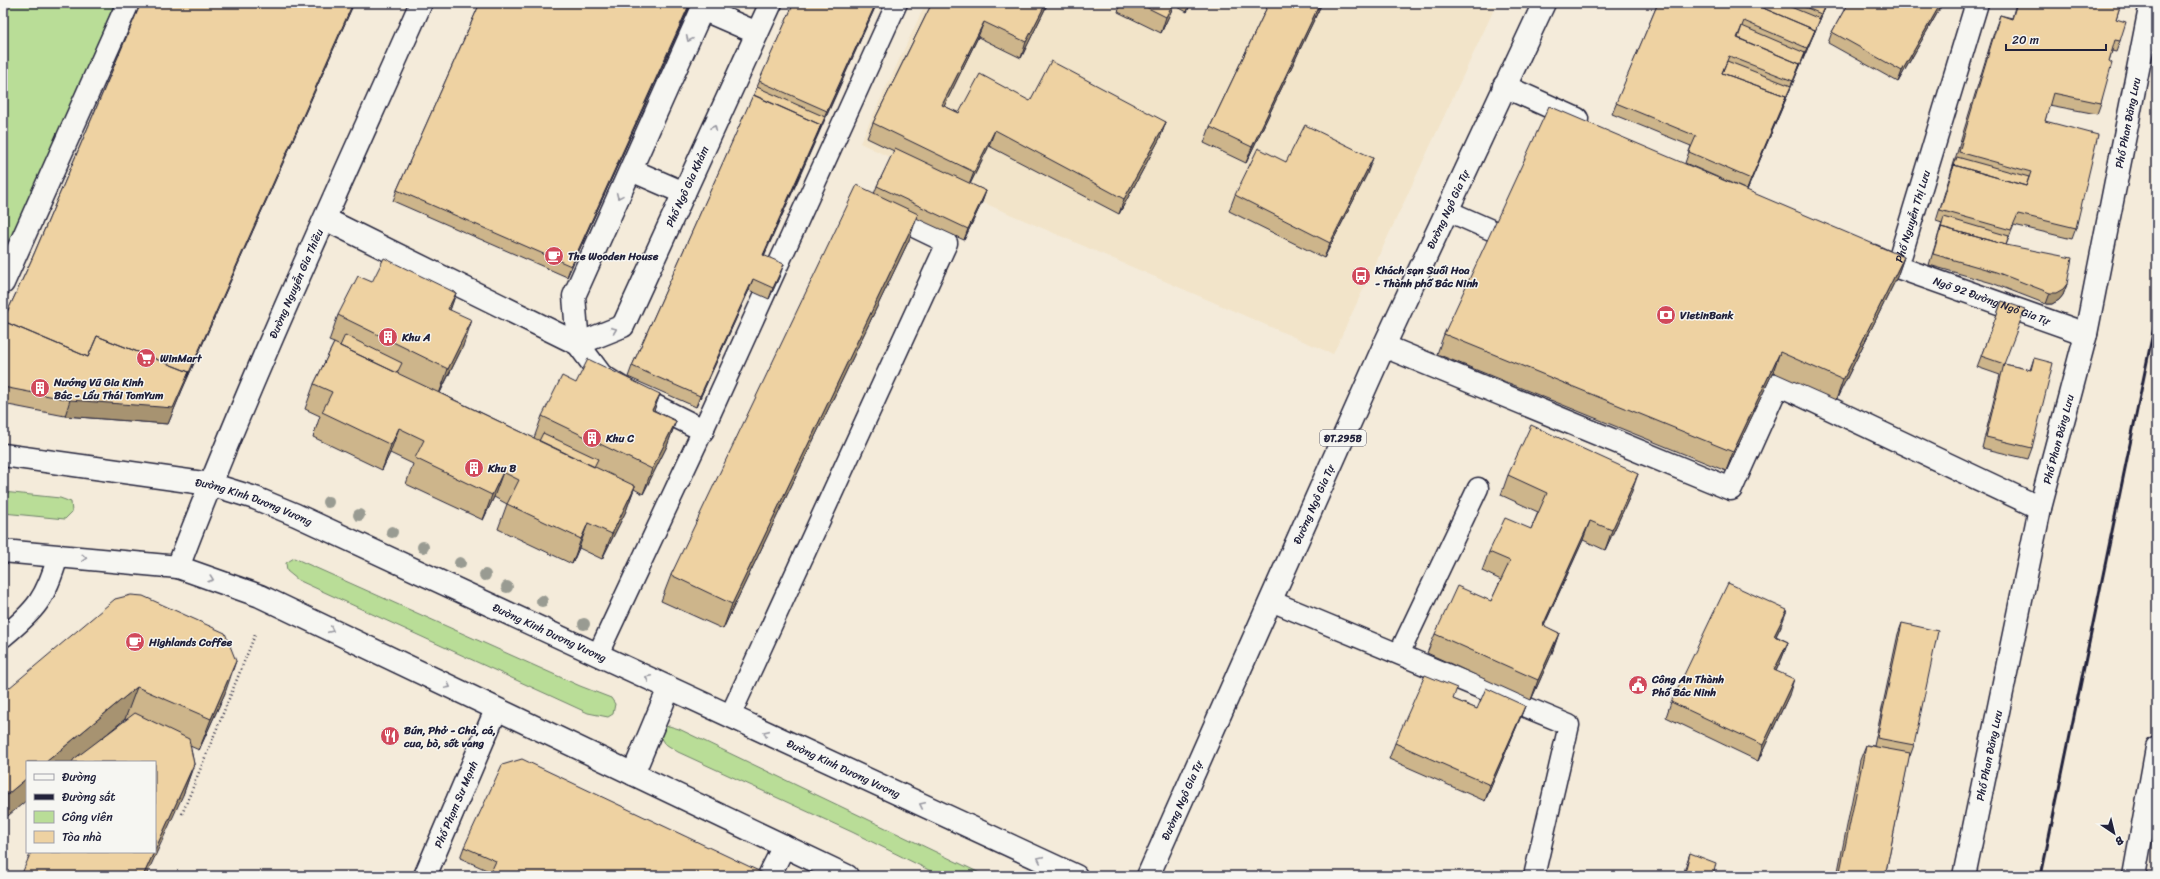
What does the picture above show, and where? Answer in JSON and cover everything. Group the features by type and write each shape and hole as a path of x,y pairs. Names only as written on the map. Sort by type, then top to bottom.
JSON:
{"street":[{"path":"3,283 128,3"},
{"name":"Đường Nguyễn Gia Thiều","path":"178,567 210,484 421,3"},
{"name":"Phố Ngô Gia Khảm","path":"578,344 623,326 771,3"},
{"name":"Đường Ngô Gia Tự","path":"1148,876 1384,346 1446,210 1544,3"},
{"name":"Phố Nguyễn Thị Lưu","path":"1854,247 1898,267 1977,3"},
{"name":"Phố Phan Đăng Lưu","path":"1964,876 2040,508 2086,334 2151,3"},
{"path":"578,344 574,296 703,6 757,33"},
{"path":"1504,86 1598,129"},
{"path":"630,170 684,192"},
{"path":"325,219 578,344 601,376 633,395 703,430"},
{"name":"Ngõ 92 Đường Ngô Gia Tự","path":"1898,267 2086,334"},
{"path":"1384,346 1731,489 1778,384 2040,508"},
{"name":"Đường Kinh Dương Vương","path":"3,456 210,484 255,498 296,515 598,654 1076,876"},
{"path":"3,551 178,567 260,596 496,710 847,876"},
{"path":"633,774 670,688"},
{"name":"Phố Phạm Sư Mạnh","path":"425,876 496,710"},
{"path":"2134,876 2153,791 2157,748"},
{"path":"769,876 784,846"}],"lane":[{"path":"598,654 703,430 897,3"},
{"path":"730,716 947,242 875,209"},
{"path":"1446,210 1531,248"},
{"path":"1399,654 1478,488"},
{"path":"3,637 30,614 37,605 51,581 58,556"},
{"path":"1271,601 1569,725 1534,876"}],"path":[{"path":"182,814 255,635"}],"shaded area":[{"path":"926,3 1497,3 1333,354 982,202 860,143"}],"green space":[{"path":"3,3 115,3 3,259"},
{"path":"3,492 60,498 71,502 72,512 65,519 3,513"},
{"path":"294,558 580,686 611,698 615,704 613,714 608,717 588,713 298,580 287,571 286,563"},
{"path":"669,726 679,729 986,876 941,876 852,832 678,752 664,743 660,737 661,729"}],"building":[{"path":"141,3 353,3 187,377 189,372 97,336 88,357 3,321 31,261"},
{"path":"480,3 690,3 571,266 397,190"},
{"path":"794,3 876,3 827,111 759,81"},
{"path":"932,3 1046,3 1026,42 984,22 942,105 959,113 980,74 1030,101 1051,61 1166,122 1124,199 995,130 974,172 873,123"},
{"path":"1138,3 1173,3 1166,17"},
{"path":"1269,3 1320,3 1252,147 1210,127"},
{"path":"1658,3 1756,3 1756,5 1815,30 1807,48 1744,21 1737,38 1800,64 1793,81 1729,56 1722,73 1786,96 1751,179 1689,152 1696,136 1616,103"},
{"path":"1757,3 1781,3 1820,19 1813,36 1815,30 1756,5"},
{"path":"1796,3 1826,3 1821,14"},
{"path":"1848,3 1941,3 1902,71 1832,32"},
{"path":"2017,3 2121,3 2116,19 2126,22 2120,41 2115,40 2109,61 2112,63 2101,103 2053,93 2045,121 2098,135 2076,228 2018,214 2011,230 1940,210 1954,165 2026,186 2031,172 1959,152 2000,15 2012,19"},
{"path":"1742,26 1805,53 1798,70 1800,64 1738,38"},
{"path":"1727,61 1791,86 1784,102 1786,96 1722,73"},
{"path":"757,87 825,117 819,130 821,125 754,95"},
{"path":"753,95 821,125 763,255 784,264 773,288 753,279 700,396 632,366"},
{"name":"VietinBank","path":"1549,106 1904,257 1843,380 1780,352 1733,452 1444,334"},
{"path":"1305,125 1373,158 1330,243 1235,195 1258,148 1286,162"},
{"path":"895,148 986,191 968,229 877,186"},
{"path":"1957,157 2029,177 2026,186 1954,165"},
{"path":"857,185 918,214 732,604 671,575"},
{"path":"1944,217 2009,236 2006,245 1941,227"},
{"path":"1941,227 2006,245 2072,258 2067,284 2063,289 2056,293 2050,293 1996,272 1933,254"},
{"path":"384,258 456,293 448,309 472,320 448,369 338,315 358,276 372,282"},
{"path":"2002,301 2025,309 2004,364 1981,356"},
{"path":"3,321 88,357 97,336 189,372 173,408 70,400 3,387"},
{"path":"345,335 402,363 397,373 340,346"},
{"path":"334,343 635,486 612,534 588,523 581,539 507,504 519,480 503,472 492,495 415,458 424,440 399,428 391,445 322,412 332,392 314,384"},
{"path":"2034,358 2053,363 2032,448 1986,437 2004,364 2031,370"},
{"path":"588,359 660,394 652,410 676,421 652,469 542,416 562,376 576,383"},
{"path":"1531,425 1638,474 1612,530 1590,521 1543,625 1559,633 1538,680 1435,634 1457,586 1491,601 1510,561 1489,552 1505,518 1531,529 1547,493 1508,475"},
{"path":"543,433 598,459 594,467 539,441"},
{"path":"1728,583 1787,610 1774,636 1788,642 1774,670 1794,679 1763,745 1671,702"},
{"path":"131,595 143,596 225,633 236,661 211,719 137,687 47,761 26,761 26,779 3,798 3,693 115,599"},
{"path":"1902,623 1938,631 1914,745 1877,738"},
{"path":"1425,675 1457,688 1453,699 1477,709 1486,688 1525,706 1490,785 1395,743"},
{"path":"135,713 189,739 194,764 156,848 156,761 73,761"},
{"path":"1866,745 1910,753 1885,876 1839,876"},
{"path":"522,759 763,873 761,876 489,876 496,861 464,847 502,765"},
{"path":"31,853 154,853 143,876 21,876"},
{"path":"1690,853 1716,863 1713,876 1684,876"}],"railway":[{"path":"2041,876 2157,313"}],"place":[{"name":"The Wooden House","path":"554,256"},
{"name":"Khách sạn Suối Hoa - Thành phố Bắc Ninh","path":"1361,276"},
{"name":"VietinBank","path":"1666,315"},
{"name":"Khu A","path":"388,337"},
{"name":"WinMart","path":"146,358"},
{"name":"Nướng Vũ Gia Kinh Bắc - Lẩu Thái TomYum","path":"40,388"},
{"name":"Khu C","path":"592,438"},
{"name":"Khu B","path":"474,468"},
{"name":"Highlands Coffee","path":"135,642"},
{"name":"Công An Thành Phố Bắc Ninh","path":"1638,685"},
{"name":"Bún, Phở - Chả, cá, cua, bò, sốt vang","path":"390,736"}]}
